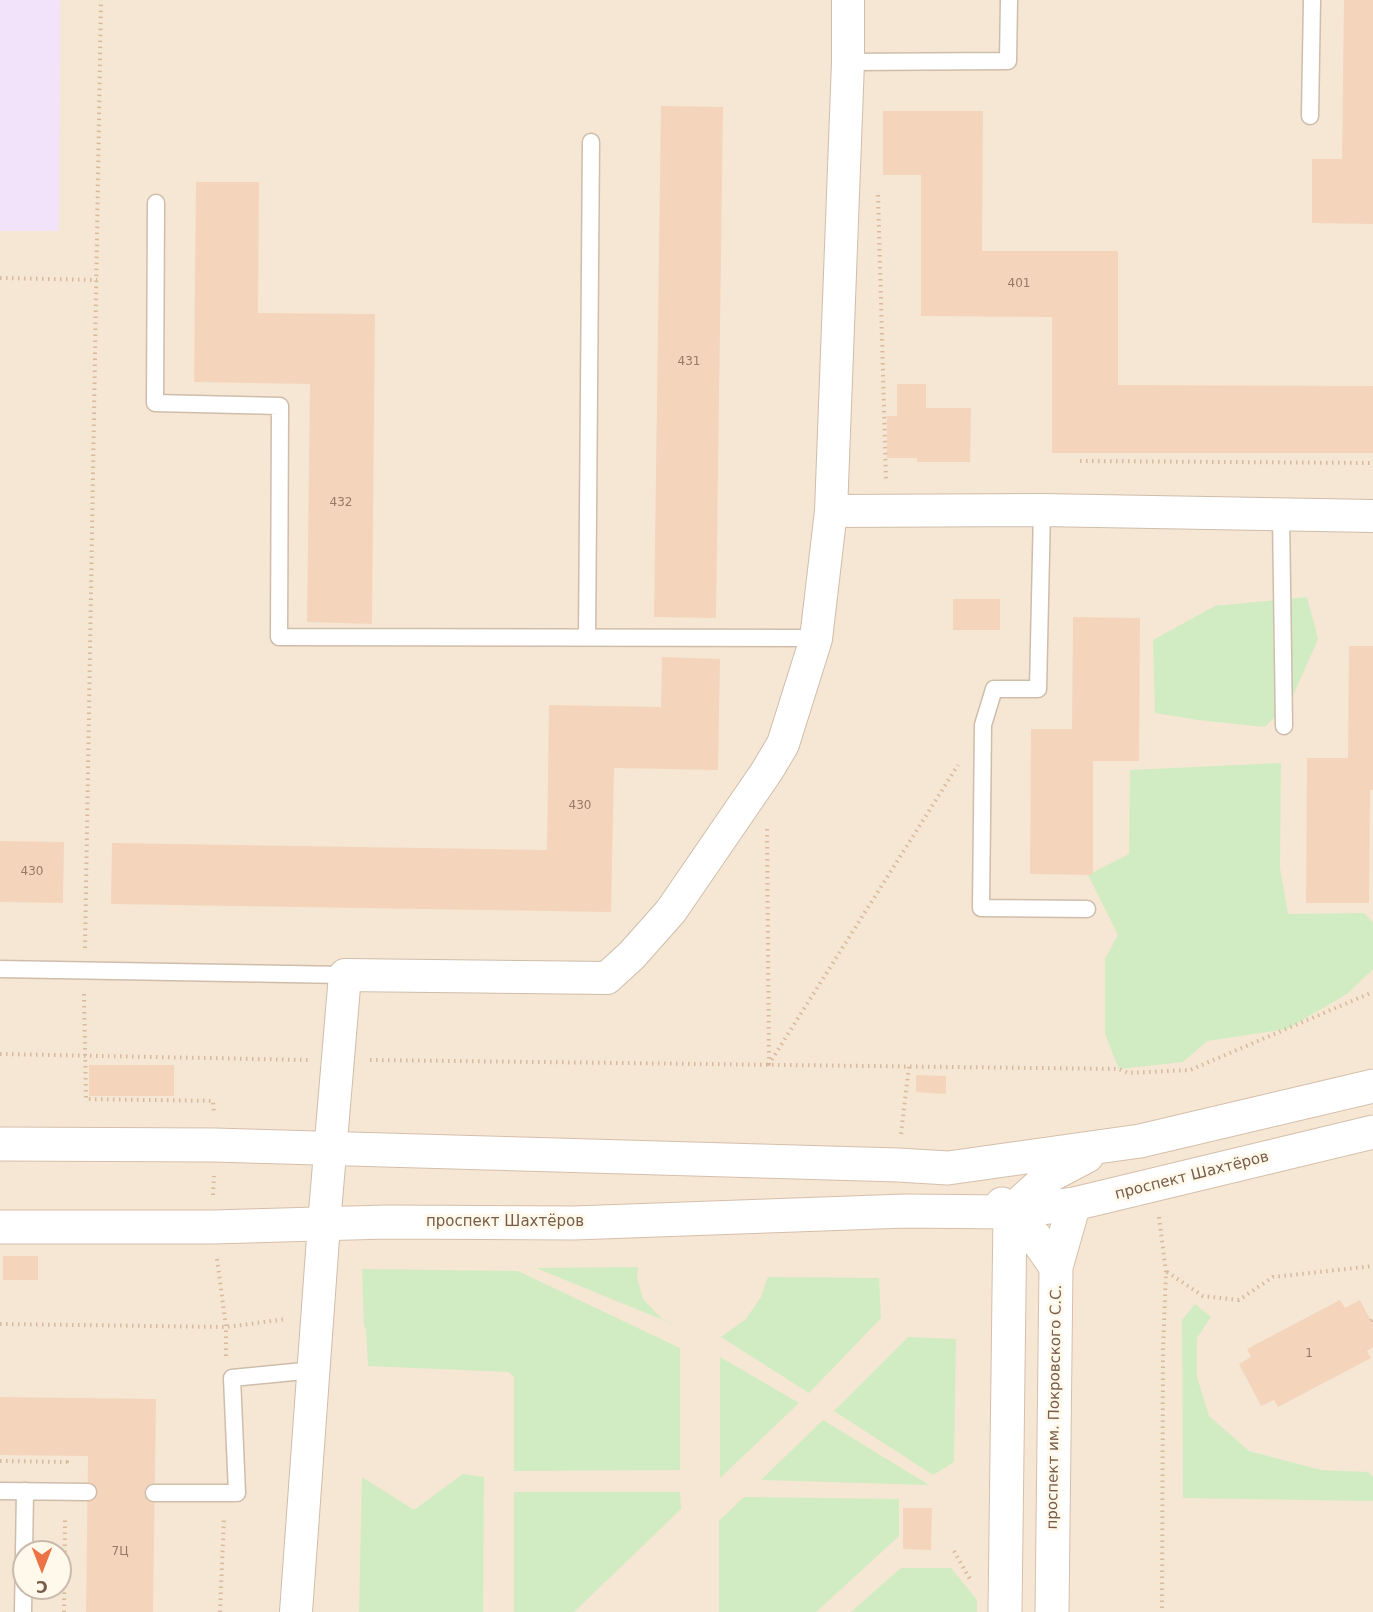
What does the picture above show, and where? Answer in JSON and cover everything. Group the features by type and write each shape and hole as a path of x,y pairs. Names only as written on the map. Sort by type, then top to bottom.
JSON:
{"main road":[{"path":"0,1144 214,1145 948,1168 1104,1148 1373,1086"},
{"name":"проспект Шахтёров","path":"0,1227 213,1227 386,1222 574,1223 905,1211 1010,1212 1074,1204 1373,1132"},
{"path":"1005,1612 1010,1212 1051,1175 1104,1148"},
{"path":"948,1168 987,1190 1035,1237 1056,1267"},
{"name":"проспект им. Покровского С.С.","path":"1052,1612 1056,1267 1074,1204"}],"street":[{"path":"296,1612 324,1224 345,975 607,978 632,955 671,911 783,744 816,638 831,511 848,62 848,0"},
{"path":"831,511 1042,510 1373,516"}],"lane":[{"path":"848,62 1008,61 1009,0"},
{"path":"1310,116 1312,0"},
{"path":"587,637 591,142"},
{"path":"156,203 155,403 280,406 279,637 816,638"},
{"path":"1042,510 1038,689 994,689 983,725 981,908 1087,909"},
{"path":"1281,515 1284,726"},
{"path":"0,969 345,975"},
{"path":"154,1492 237,1493 232,1378 314,1370"},
{"path":"0,1491 88,1492"},
{"path":"24,1540 25,1491"}],"path":[{"path":"101,0 84,971 86,1099 213,1101 213,1227 226,1327 226,1363"},
{"path":"878,193 886,490 884,512"},
{"path":"0,278 97,280"},
{"path":"1080,461 1373,463"},
{"path":"770,1064 983,725"},
{"path":"767,771 770,1064"},
{"path":"0,1054 1119,1069 1128,1073 1190,1070 1373,992"},
{"path":"1162,1612 1162,1349 1166,1272 1159,1218 1170,1215"},
{"path":"1166,1272 1203,1296 1239,1300 1273,1277 1373,1266"},
{"path":"0,1324 226,1327 317,1315"},
{"path":"220,1612 224,1493"},
{"path":"64,1612 65,1517"}],"shaded area":[{"path":"0,0 1373,0 1373,1612 0,1612"},
{"path":"0,0 60,0 59,231 0,231"}],"green space":[{"path":"1307,597 1318,639 1291,700 1265,727 1155,713 1153,640 1215,606"},
{"path":"1281,763 1280,868 1288,914 1364,913 1373,923 1373,969 1347,994 1287,1029 1207,1041 1183,1062 1119,1069 1105,1034 1105,959 1118,935 1088,875 1129,854 1130,770"},
{"path":"638,1267 637,1278 643,1299 662,1319 680,1327 536,1268"},
{"path":"362,1269 518,1271 680,1348 680,1470 514,1471 514,1377 509,1372 368,1366"},
{"path":"768,1277 879,1278 881,1318 809,1393 721,1337 746,1319 761,1297"},
{"path":"1195,1304 1211,1317 1197,1338 1197,1377 1209,1416 1249,1451 1321,1470 1368,1472 1373,1477 1373,1501 1183,1498 1182,1320"},
{"path":"908,1337 956,1339 954,1462 933,1475 834,1411"},
{"path":"720,1357 799,1403 720,1478"},
{"path":"823,1420 929,1485 761,1480"},
{"path":"463,1474 484,1477 483,1612 359,1612 362,1477 414,1510"},
{"path":"514,1492 680,1492 681,1509 574,1612 514,1612"},
{"path":"744,1497 899,1499 899,1536 816,1612 719,1612 719,1521"},
{"path":"901,1568 951,1568 977,1600 977,1612 851,1612"}],"building":[{"path":"1344,0 1373,0 1373,224 1312,223 1312,159 1342,159"},
{"path":"661,106 723,107 716,618 654,617"},
{"path":"883,111 983,111 982,251 1118,251 1118,385 1373,386 1373,453 1052,453 1052,317 921,316 921,175 883,175"},
{"path":"196,182 259,182 258,313 375,314 372,624 307,622 310,384 194,382"},
{"path":"897,384 926,384 926,408 971,408 970,462 917,462 917,458 887,458 887,416 897,416"},
{"path":"953,599 1000,599 1000,630 953,630"},
{"path":"1073,617 1140,618 1139,761 1093,761 1093,875 1030,874 1031,729 1072,729"},
{"path":"1349,646 1373,646 1373,790 1370,790 1369,903 1306,903 1307,758 1348,758"},
{"path":"662,657 720,659 718,770 614,768 611,912 111,904 112,843 547,850 549,705 661,707"},
{"path":"0,841 64,842 63,903 0,902"},
{"path":"89,1065 174,1065 174,1096 89,1096"},
{"path":"916,1075 946,1076 946,1094 916,1092"},
{"path":"3,1256 38,1256 38,1280 3,1280"},
{"path":"1340,1300 1345,1308 1360,1300 1373,1324 1373,1347 1367,1351 1371,1358 1278,1407 1274,1400 1261,1406 1239,1364 1251,1357 1247,1349"},
{"path":"0,1397 156,1399 153,1612 86,1612 88,1456 0,1455"},
{"path":"903,1508 932,1508 931,1550 903,1549"}]}
